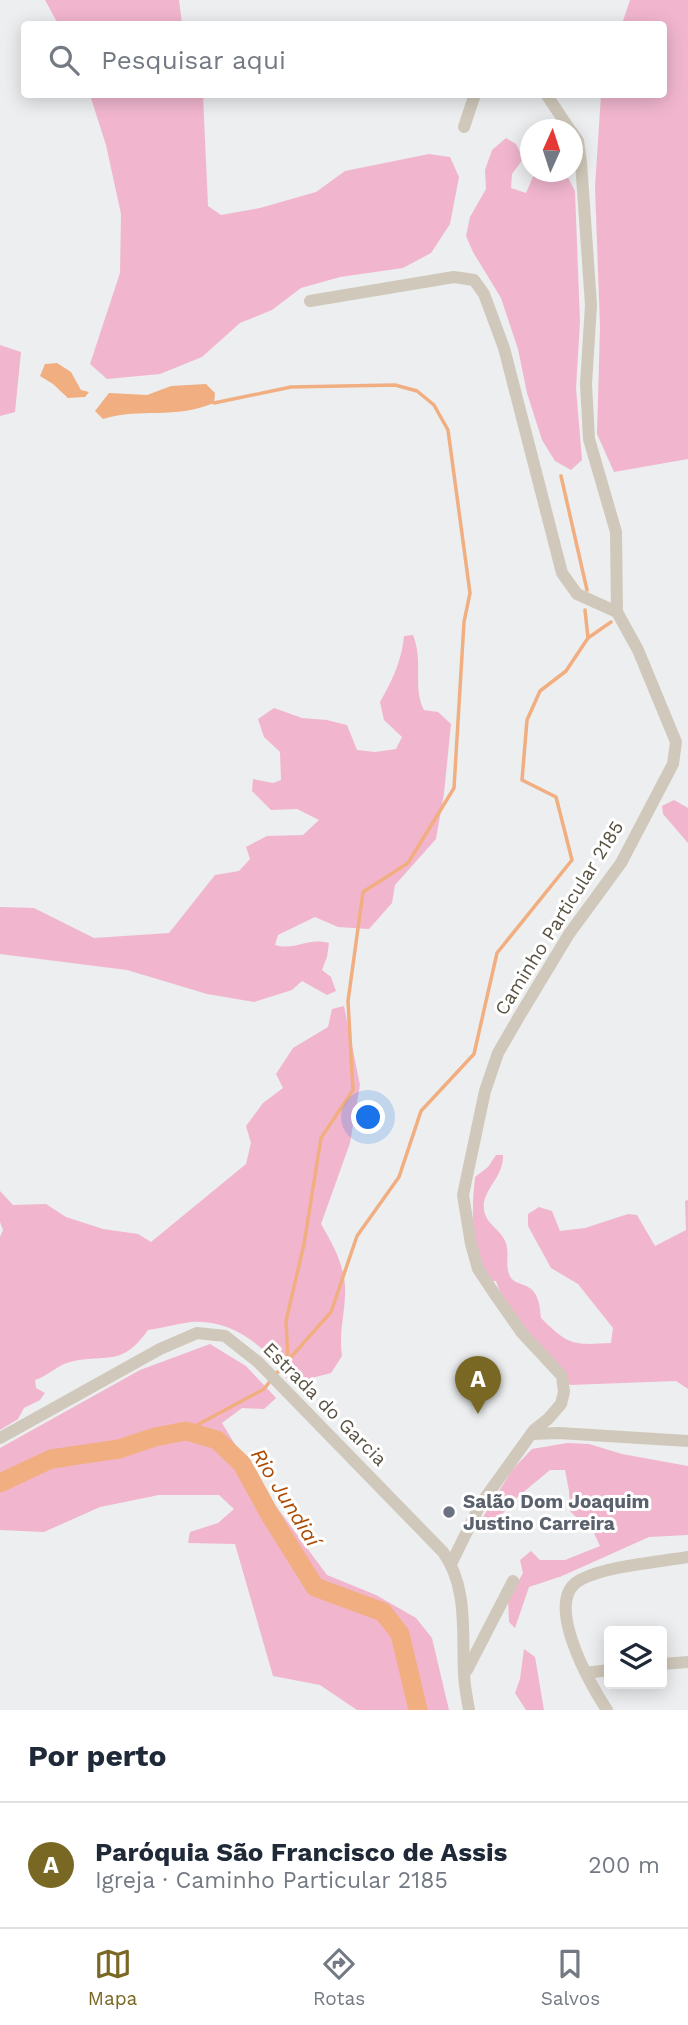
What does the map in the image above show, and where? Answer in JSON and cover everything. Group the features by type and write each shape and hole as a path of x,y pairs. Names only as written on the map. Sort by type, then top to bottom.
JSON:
{"street":[{"path":"464,127 474,98"},
{"name":"Caminho Particular 2185","path":"549,98 563,119"},
{"name":"Caminho Particular 2185","path":"531,1434 561,1404 564,1392 562,1376 522,1333 478,1269 463,1195 485,1091 498,1053 569,934 621,863 673,764 676,743 638,650 617,612 615,533 589,439 586,384 591,305 582,182"},
{"path":"310,301 454,277 474,280 484,293 504,348 562,573 577,594 617,612"},
{"name":"Estrada do Garcia","path":"0,1438 160,1349 197,1333 225,1336 258,1362 452,1564"},
{"path":"469,1710 464,1677 462,1598 452,1564 480,1504 531,1434 559,1433 688,1441"},
{"path":"607,1710 595,1692 569,1637 567,1604 570,1589 580,1579 626,1567 688,1557"},
{"path":"464,1677 513,1580"},
{"path":"667,1664 688,1662"},
{"path":"586,1673 604,1671"}],"shaded area":[{"path":"45,0 179,0 182,21 56,21"},
{"path":"630,0 688,0 688,459 614,472 597,434 600,327 595,187 601,98 667,98 667,21 623,21"},
{"path":"91,98 203,98 208,206 221,215 260,208 316,192 345,171 429,154 450,157 459,177 450,224 431,253 403,268 340,277 301,288 272,310 240,323 202,357 160,374 107,379 90,364 120,273 121,214 106,145"},
{"path":"506,138 516,144 520,153 520,163 512,174 511,188 526,193 531,182 570,182 575,191 580,322 576,388 582,460 571,470 555,461 542,440 527,393 518,349 501,298 466,236 470,217 486,189 485,170 492,150"},
{"path":"0,345 21,352 15,412 0,416"},
{"path":"57,363 71,372 81,390 89,392 85,397 68,398 40,376 45,364"},
{"path":"206,384 215,393 214,403 199,408 103,419 95,411 109,393 147,395 171,386"},
{"path":"413,635 418,655 419,693 424,710 438,712 451,724 436,839 395,885 392,903 369,929 338,927 315,917 278,935 275,945 329,943 322,970 331,977 336,991 327,995 302,981 292,990 254,1002 207,994 127,970 0,954 0,907 34,908 94,938 169,933 215,875 239,871 250,859 246,847 267,836 303,835 319,820 297,809 271,810 252,791 253,779 273,783 281,780 280,752 264,737 258,719 274,708 302,718 347,725 357,750 375,752 396,749 402,737 384,720 380,702 396,670 404,636"},
{"path":"674,800 688,808 688,843 663,814 662,806"},
{"path":"344,1006 360,1085 350,1143 321,1224 339,1258 345,1286 342,1356 331,1373 300,1381 286,1378 268,1355 246,1337 220,1325 191,1322 148,1330 130,1350 121,1354 70,1362 35,1380 36,1388 45,1393 40,1400 24,1408 18,1419 0,1430 0,1237 3,1230 0,1222 0,1191 13,1205 46,1204 66,1217 103,1229 138,1234 151,1242 246,1164 251,1143 246,1126 263,1103 283,1088 276,1074 293,1048 328,1027 332,1009"},
{"path":"496,1155 503,1155 502,1163 486,1196 485,1215 503,1237 507,1266 512,1279 532,1289 539,1304 541,1318 558,1334 572,1342 611,1343 613,1328 578,1284 551,1268 528,1226 528,1214 539,1207 552,1211 560,1231 585,1228 628,1214 637,1215 655,1246 686,1230 685,1201 688,1200 688,1389 676,1381 570,1385 553,1359 520,1323 502,1296 496,1281 490,1281 479,1256 473,1218 475,1177 488,1167"},
{"path":"210,1344 246,1366 276,1398 264,1409 242,1408 222,1423 258,1482 327,1575 376,1595 416,1618 432,1638 449,1710 357,1710 320,1685 273,1676 235,1544 188,1543 190,1532 218,1523 234,1509 219,1495 159,1495 100,1507 44,1532 0,1530 0,1448 140,1370"},
{"path":"567,1443 589,1444 622,1454 688,1466 688,1535 649,1537 562,1576 529,1587 515,1628 509,1622 508,1599 523,1573 520,1560 531,1551 540,1560 565,1560 600,1546 590,1517 576,1517 570,1511 565,1470 550,1470 514,1500 494,1524 483,1517 512,1470 532,1449"},
{"path":"524,1649 535,1657 544,1710 526,1710 515,1693"}],"waterway":[{"path":"214,403 291,387 395,385 417,391 434,405 448,430 470,593 464,622 454,788 408,863 363,892 348,1001 353,1090 321,1138 304,1244 286,1321 288,1360"},
{"path":"561,476 587,590"},
{"path":"585,610 588,638"},
{"path":"276,1374 331,1312 357,1236 399,1177 421,1111 474,1054 497,953 572,860 556,797 522,780 527,720 540,691 566,671 588,638 611,622"},
{"path":"186,1431 264,1389 271,1380"},
{"name":"Rio Jundiaí","path":"0,1483 51,1459 119,1449 155,1437 186,1431 217,1440 242,1464 315,1587 383,1612 400,1634 418,1710"}],"place":[{"name":"Paróquia São Francisco de Assis","path":"478,1414"},
{"name":"Salão Dom Joaquim Justino Carreira","path":"449,1512"}]}
